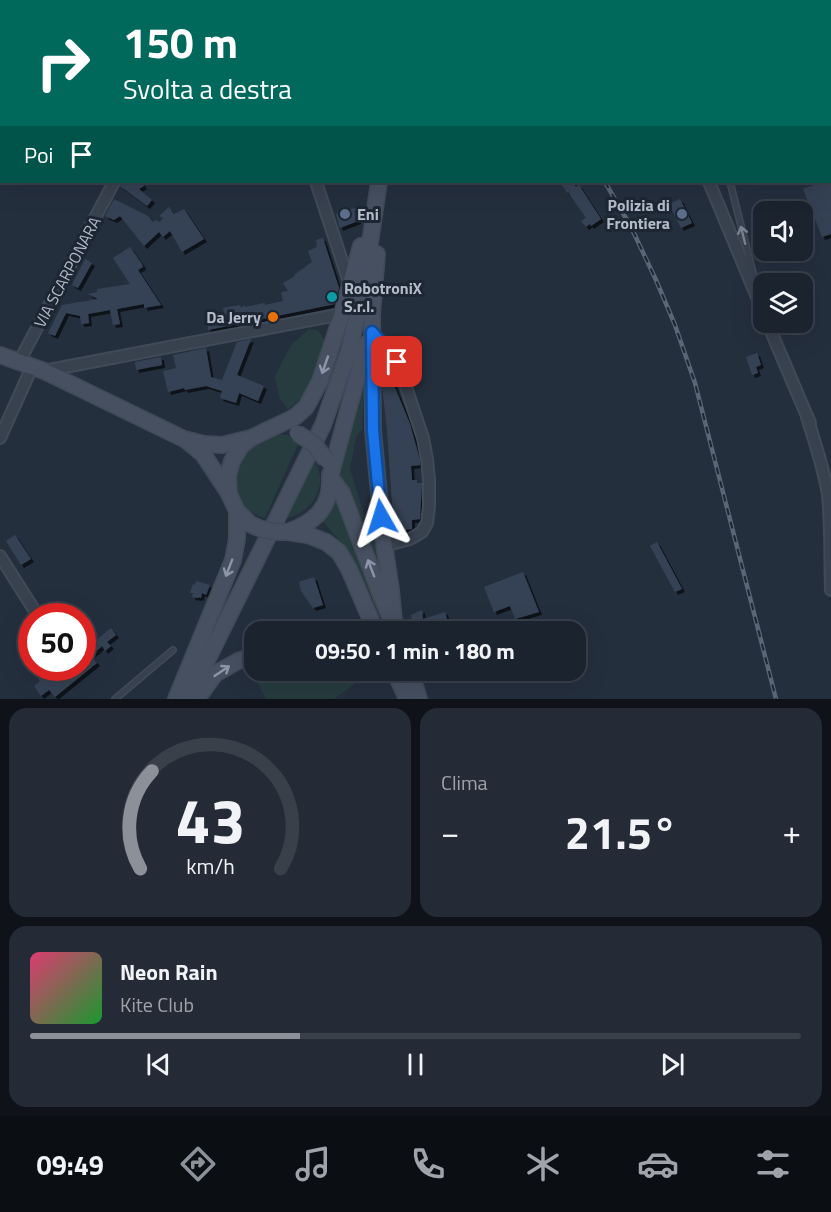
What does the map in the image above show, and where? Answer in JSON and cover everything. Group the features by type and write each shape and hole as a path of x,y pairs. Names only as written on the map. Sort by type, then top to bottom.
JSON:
{"main road":[{"path":"0,355 32,367 184,439 204,444 222,445 251,438 267,431 296,417 306,407 320,381 342,314 378,185"},
{"path":"288,532 304,526 318,515 328,496 330,477 363,360 372,314 377,264 378,185"},
{"path":"188,699 323,425 349,351 363,290 378,185"},
{"path":"372,314 373,430 384,546 394,621"},
{"path":"267,431 280,430 297,433 315,444 326,460 330,477 342,493 393,621"},
{"path":"229,494 228,476 232,461 241,446 251,438"},
{"path":"184,439 203,454 229,494 237,511 250,524 270,532 308,534 326,542 339,552 349,569 371,621"},
{"path":"176,699 233,560 237,539 237,511"},
{"path":"197,699 215,674 244,658"},
{"path":"399,681 407,699"},
{"path":"413,681 419,699"}],"street":[{"name":"VIA SCARPONARA","path":"0,438 114,183"},
{"path":"316,183 350,285"},
{"path":"709,183 753,289"},
{"path":"32,367 342,314"},
{"path":"313,320 325,325 334,340"},
{"path":"372,332 397,362 423,438 429,480 427,523 422,532 384,546"},
{"path":"771,333 831,473"},
{"path":"807,417 827,494 831,590"},
{"path":"0,556 30,603"}],"lane":[{"path":"730,183 753,273"},
{"path":"115,699 173,650"}],"green space":[{"path":"309,329 318,330 325,341 320,365 303,396 288,410 279,397 275,376 291,345"},
{"path":"365,369 362,429 356,437 350,469 366,521 372,530 383,583 340,476 340,458"},
{"path":"269,434 287,435 299,442 265,518 247,510 242,505 235,490 233,474 234,466 241,453"},
{"path":"313,456 320,481 318,491 312,503 302,512 283,519"},
{"path":"336,496 385,615 377,618 343,545 322,520"},
{"path":"257,681 358,681 334,699 266,699"}],"building":[{"path":"121,183 142,183 144,186 139,189 152,200 147,206 120,186"},
{"path":"561,183 574,183 576,187 579,185 601,219 586,227 581,221 586,218"},
{"path":"819,183 831,183 831,234 822,237 813,214 813,201 808,201 803,189"},
{"path":"114,199 148,216 153,222 155,220 160,222 163,218 159,216 169,207 174,214 184,209 204,239 182,252 170,231 163,237 159,232 144,246 120,216 114,220 105,216"},
{"path":"680,199 692,223 681,228 669,204"},
{"path":"360,206 358,221 340,228 336,214"},
{"path":"323,238 339,288 335,304 208,330 207,322 225,318 223,308 240,305 241,308 245,305 245,307 264,303 265,305 283,301 281,292 288,291 283,283 312,262 308,251 317,247 316,240"},
{"path":"130,247 142,264 143,267 138,270 161,305 144,308 144,304 117,309 120,324 113,325 110,310 88,314 89,323 81,324 80,316 66,313 55,336 48,333 62,305 98,299 88,294 97,292 97,289 130,284 113,258"},
{"path":"85,259 92,263 78,288 72,285"},
{"path":"251,339 237,375 264,386 258,401 239,393 236,403 220,398 222,391 206,386 168,392 163,371 176,368 173,355 206,348 211,377 222,380 237,342"},
{"path":"757,353 761,365 756,367 758,373 752,375 746,357"},
{"path":"382,356 410,424 420,460 420,465 411,466 412,480 422,483 420,519 412,520 412,529 394,531 382,385"},
{"path":"161,357 162,365 136,370 135,362"},
{"path":"15,535 31,559 21,565 6,541"},
{"path":"657,542 682,589 675,592 650,546"},
{"path":"523,572 539,612 515,619 510,606 494,612 484,587"},
{"path":"314,577 323,605 313,608 301,591 299,582"},
{"path":"196,581 210,585 206,595 202,593 201,598 192,597 193,593 190,593"},
{"path":"422,610 423,619 445,612 447,619 412,621 411,615"},
{"path":"111,628 116,635 107,642 111,646 105,651 102,646 96,651 96,640"},
{"path":"40,681 75,681 55,697 49,690 41,696 34,686"}],"railway":[{"path":"606,183 631,227 656,280 675,325 695,383 776,699"}],"place":[{"name":"Eni","path":"345,214"},
{"name":"Polizia di Frontiera","path":"682,214"},
{"name":"RobotroniX S.r.l.","path":"332,297"},
{"name":"Da Jerry","path":"273,317"}],"route":[{"path":"381,517 373,430 372,332 397,362"}]}
